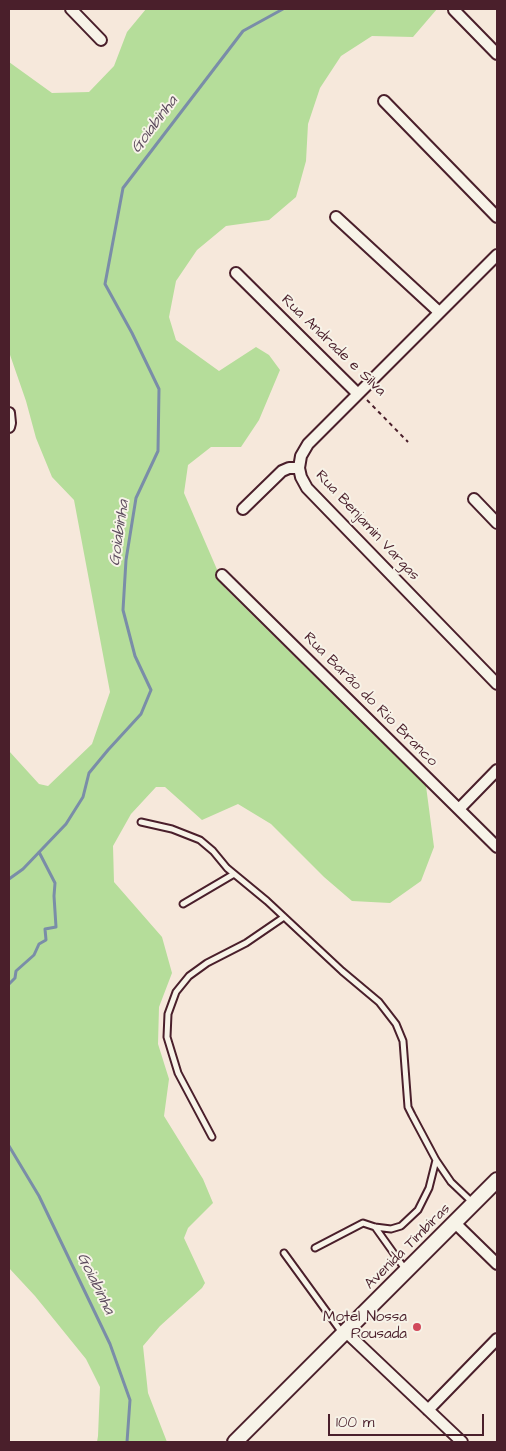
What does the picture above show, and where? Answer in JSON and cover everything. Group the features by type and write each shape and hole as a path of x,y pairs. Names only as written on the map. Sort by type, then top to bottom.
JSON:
{"street":[{"path":"71,9 101,40"},
{"path":"454,10 497,54"},
{"path":"384,101 497,216"},
{"path":"336,217 439,312"},
{"name":"Rua Benjamin Vargas","path":"497,255 308,444 301,456 299,468 307,488 497,684"},
{"name":"Rua Andrade e Silva","path":"236,273 358,393"},
{"path":"9,413 9,427"},
{"path":"242,509 282,471 289,468 299,468"},
{"path":"474,499 497,523"},
{"name":"Rua Barão do Rio Branco","path":"222,575 497,847"},
{"path":"459,809 497,770"},
{"name":"Avenida Timbiras","path":"238,1441 497,1180"},
{"path":"455,1223 497,1264"},
{"path":"345,1333 462,1442"},
{"path":"428,1410 497,1339"}],"lane":[{"path":"141,822 172,829 200,840 234,874 379,1002 396,1024 403,1041 408,1107 436,1160 451,1182 474,1204"},
{"path":"183,904 234,874"},
{"path":"212,1137 178,1074 166,1037 168,1014 176,992 189,976 207,963 246,943 284,917"},
{"path":"315,1248 362,1223 391,1229 401,1226 418,1210 429,1188 436,1160"},
{"path":"375,1227 406,1270"},
{"path":"284,1253 345,1333"}],"path":[{"name":"Rua Andrade e Silva","path":"358,393 408,442"}],"green space":[{"path":"146,9 437,9 413,37 372,36 341,56 320,88 308,124 306,161 296,197 269,220 226,226 197,250 176,281 169,317 176,340 219,371 256,347 269,355 280,370 259,420 241,447 211,447 188,465 184,493 225,588 426,786 434,847 421,881 390,903 352,901 324,877 271,824 238,804 202,820 165,787 156,787 131,814 113,846 114,882 162,937 172,973 159,1007 158,1044 169,1079 164,1116 203,1179 213,1203 188,1228 184,1238 205,1283 202,1288 160,1326 143,1346 148,1393 167,1442 97,1442 100,1387 86,1359 35,1296 9,1268 9,751 39,784 48,786 92,744 110,692 74,500 52,477 36,438 26,401 9,352 9,62 52,93 89,92 114,66 127,32"}],"waterway":[{"name":"Goiabinha","path":"9,879 23,869 66,824 83,797 89,773 141,714 151,690 135,656 123,610 126,560 136,498 158,451 159,389 132,333 105,284 123,188 243,31 283,9"},
{"name":"Goiabinha","path":"9,984 15,978 16,971 34,955 39,944 46,940 45,929 56,927 55,883 39,852"},
{"name":"Goiabinha","path":"9,1146 39,1196 110,1344 130,1400 127,1442"}],"place":[{"name":"Motel Nossa Pousada","path":"417,1327"}]}
